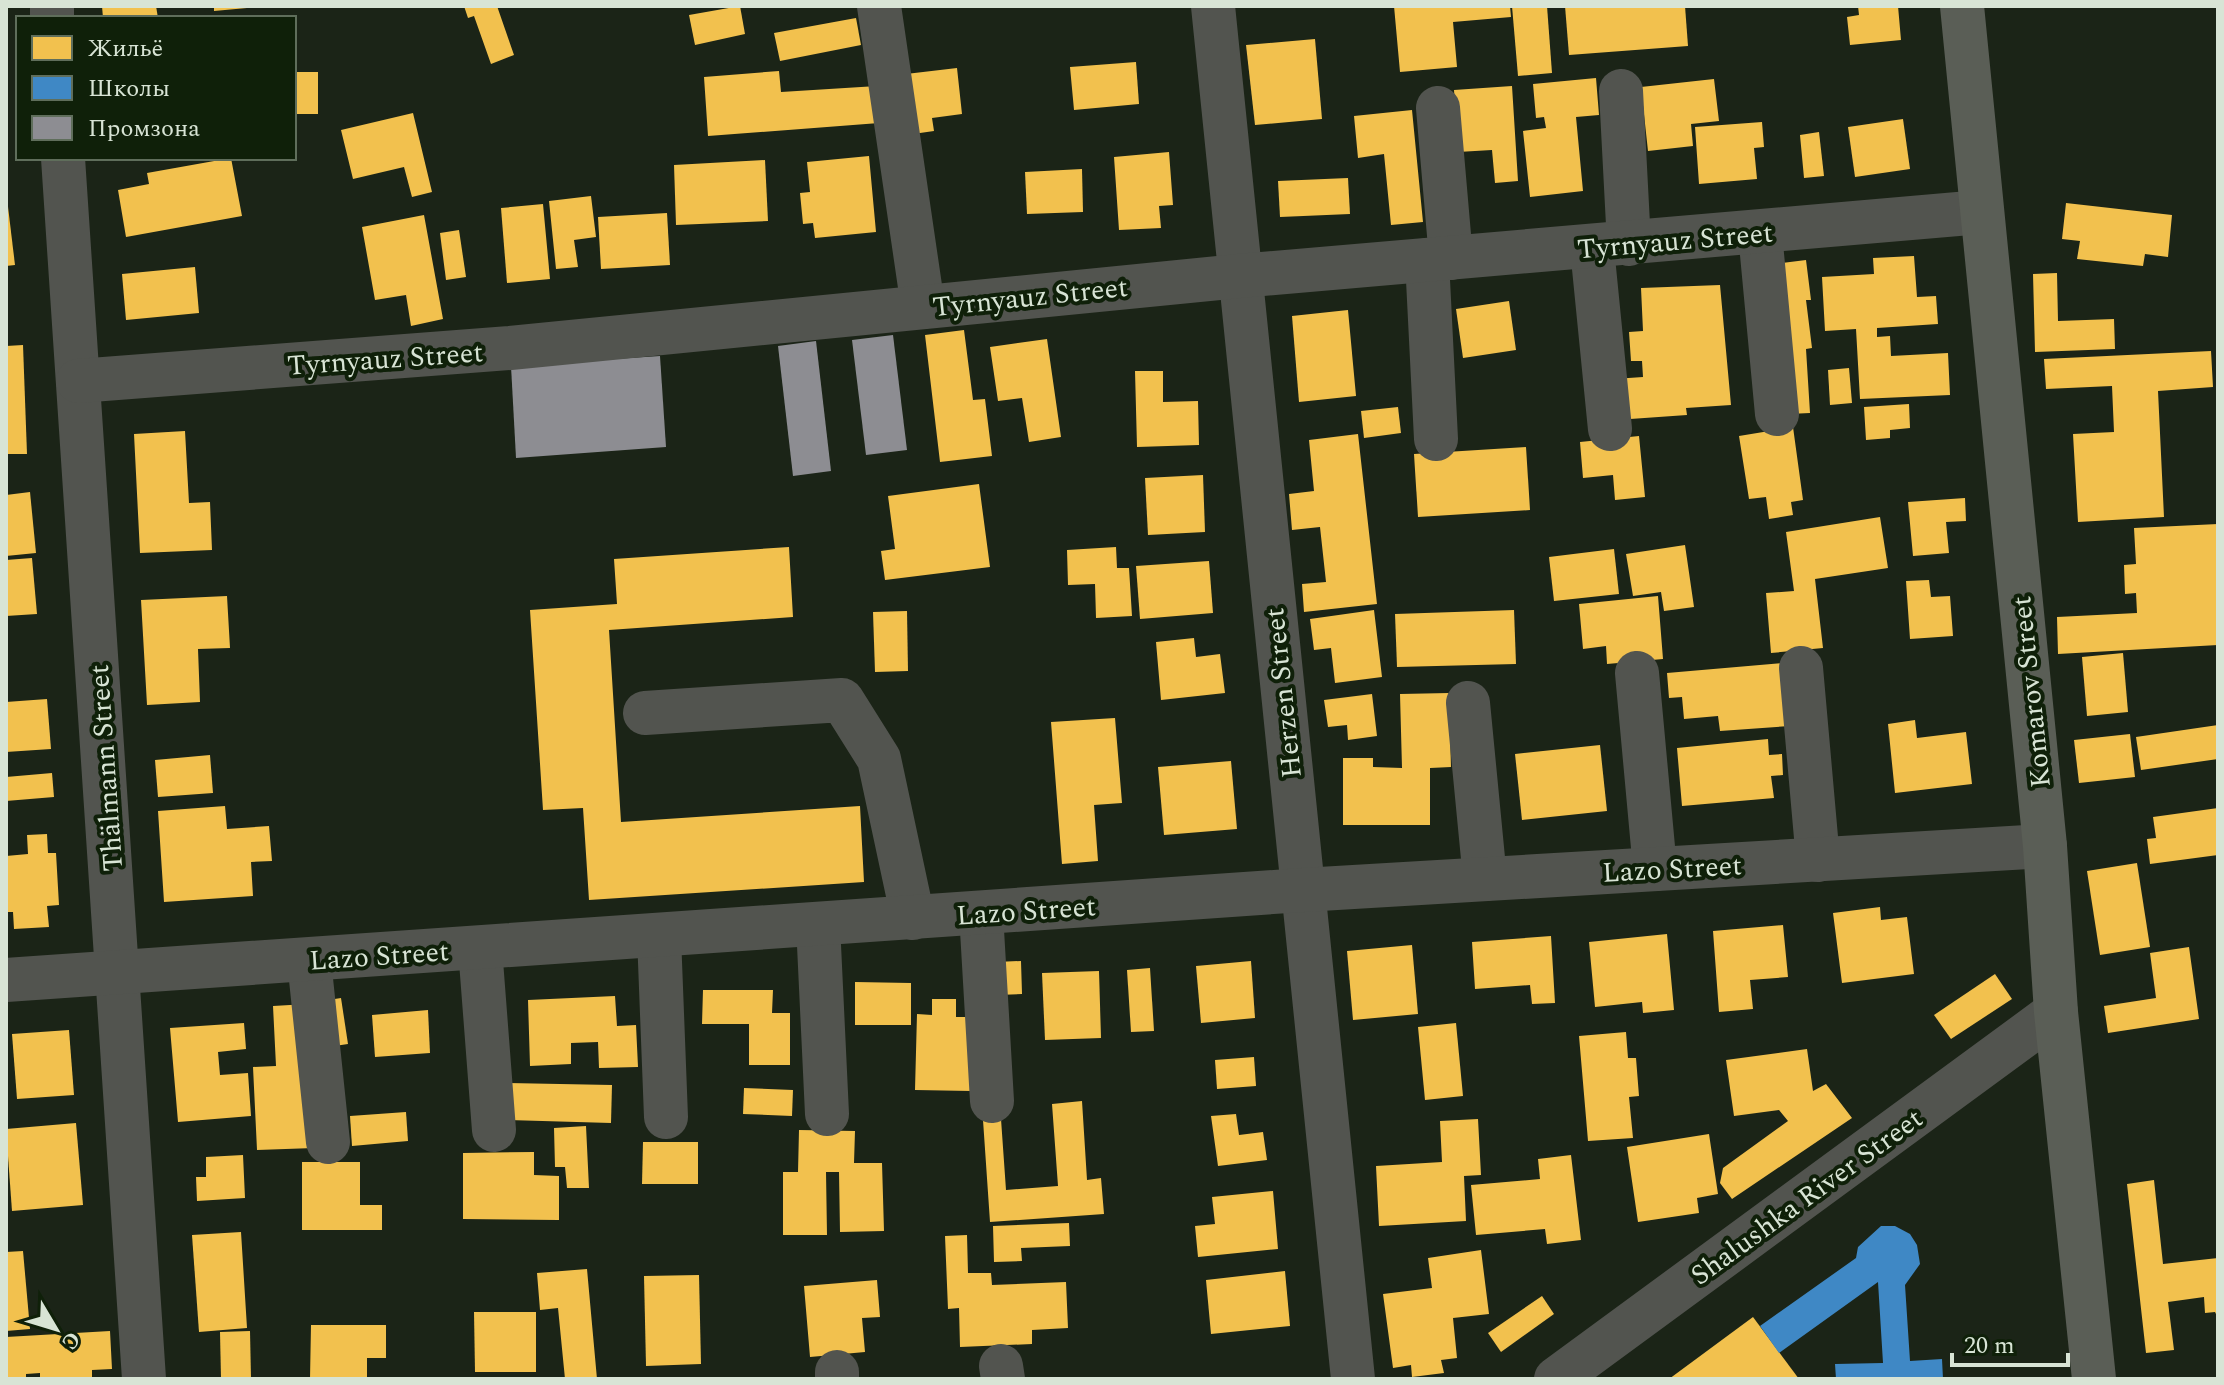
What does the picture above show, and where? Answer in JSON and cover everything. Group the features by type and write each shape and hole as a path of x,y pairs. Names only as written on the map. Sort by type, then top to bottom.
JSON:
{"main road":[{"name":"Komarov Street","path":"1962,6 2045,846 2056,1012 2094,1379"}],"street":[{"path":"879,6 923,307"},
{"name":"Herzen Street","path":"1213,6 1353,1379"},
{"path":"1610,429 1610,246 1621,91"},
{"path":"1436,439 1438,108"},
{"name":"Thälmann Street","path":"63,160 144,1379"},
{"name":"Tyrnyauz Street","path":"78,381 510,348 1239,276 1981,212"},
{"path":"1760,233 1777,414"},
{"path":"1801,668 1818,860"},
{"path":"1637,673 1655,869"},
{"path":"645,713 842,700 879,759 913,918"},
{"path":"1468,703 1485,879"},
{"name":"Lazo Street","path":"6,980 1303,890 2045,846"},
{"path":"981,913 992,1101"},
{"path":"818,924 827,1114"},
{"path":"659,936 666,1117"},
{"path":"480,948 494,1130"},
{"path":"309,960 328,1142"},
{"name":"Shalushka River Street","path":"1556,1379 2056,1012"}],"building: Жильё":[{"path":"102,6 156,6 158,16 103,16"},
{"path":"214,6 247,6 247,8 214,11"},
{"path":"464,6 497,6 514,55 491,64 474,16 468,18"},
{"path":"740,6 745,34 695,45 689,15"},
{"path":"1394,6 1510,6 1511,17 1453,22 1457,67 1400,72"},
{"path":"1512,6 1547,6 1552,73 1518,76"},
{"path":"1565,6 1685,6 1688,46 1569,55"},
{"path":"1858,6 1898,6 1901,40 1850,45 1847,17 1859,15"},
{"path":"856,18 861,45 780,61 774,33"},
{"path":"1315,39 1322,119 1255,125 1246,45"},
{"path":"1136,62 1139,104 1074,110 1070,67"},
{"path":"957,68 962,114 932,118 934,131 913,134 906,74"},
{"path":"779,71 781,92 877,86 879,123 708,136 704,77"},
{"path":"296,72 318,72 318,114 296,114"},
{"path":"1596,78 1599,115 1576,117 1583,191 1530,197 1523,131 1546,128 1544,117 1536,118 1533,84"},
{"path":"1714,79 1719,121 1691,124 1693,146 1648,151 1641,87"},
{"path":"1512,86 1518,181 1495,183 1492,150 1458,152 1454,90"},
{"path":"1412,110 1423,222 1391,225 1384,154 1358,158 1354,116"},
{"path":"413,113 432,192 412,197 404,167 353,179 341,130"},
{"path":"1903,119 1910,169 1855,177 1848,127"},
{"path":"1762,122 1764,147 1754,148 1757,179 1699,184 1695,127"},
{"path":"1819,132 1824,176 1804,178 1800,135"},
{"path":"1169,152 1173,205 1159,206 1161,228 1119,230 1114,157"},
{"path":"869,156 876,232 815,238 813,223 803,224 800,193 810,192 807,162"},
{"path":"231,160 242,216 126,237 118,190 149,184 147,173"},
{"path":"765,160 768,221 676,225 674,165"},
{"path":"1082,169 1083,212 1027,214 1025,172"},
{"path":"1348,178 1350,214 1280,217 1278,181"},
{"path":"6,190 15,265 6,266"},
{"path":"591,196 596,237 574,240 578,267 556,269 549,201"},
{"path":"2066,203 2172,215 2168,257 2145,254 2143,266 2077,259 2080,241 2062,239"},
{"path":"543,204 550,279 507,283 501,208"},
{"path":"667,213 670,265 601,269 598,217"},
{"path":"424,215 443,319 411,326 406,295 375,300 362,227"},
{"path":"459,230 466,277 446,280 440,233"},
{"path":"1914,256 1917,297 1936,296 1938,324 1877,328 1877,337 1890,336 1891,356 1948,353 1950,395 1860,399 1856,329 1825,331 1822,277 1874,274 1873,258"},
{"path":"1806,260 1811,300 1806,300 1812,348 1806,349 1810,413 1789,414 1775,264"},
{"path":"195,267 199,313 126,320 122,274"},
{"path":"2057,273 2058,321 2114,319 2115,349 2035,352 2033,274"},
{"path":"1720,285 1731,405 1686,408 1687,415 1616,420 1614,379 1643,377 1642,361 1631,361 1629,332 1643,331 1641,288"},
{"path":"1509,301 1516,350 1463,358 1456,309"},
{"path":"1348,310 1356,396 1299,402 1292,316"},
{"path":"964,330 973,400 985,399 992,456 940,462 925,335"},
{"path":"1047,339 1061,437 1029,442 1022,398 998,401 990,347"},
{"path":"23,345 27,454 6,454 6,346"},
{"path":"2211,351 2213,387 2158,391 2164,517 2078,522 2073,434 2114,432 2112,386 2046,389 2044,359"},
{"path":"1849,368 1852,403 1830,405 1828,370"},
{"path":"1135,371 1163,371 1163,402 1198,401 1199,445 1137,447"},
{"path":"1909,404 1910,428 1890,430 1890,438 1866,440 1864,407"},
{"path":"1398,407 1401,433 1364,438 1361,411"},
{"path":"1793,427 1803,500 1791,502 1793,515 1769,519 1766,497 1749,499 1739,436"},
{"path":"185,431 189,503 210,502 212,550 140,553 134,434"},
{"path":"1358,434 1377,604 1304,612 1302,584 1326,582 1320,527 1292,530 1289,494 1314,491 1309,440"},
{"path":"1639,436 1645,497 1615,500 1613,475 1583,478 1580,442"},
{"path":"1526,447 1530,510 1418,517 1414,454"},
{"path":"1203,475 1205,532 1148,535 1145,478"},
{"path":"979,484 990,567 885,580 881,551 895,549 888,496"},
{"path":"30,492 36,553 6,556 6,495"},
{"path":"1965,498 1966,521 1946,522 1949,553 1913,556 1908,502"},
{"path":"1880,517 1888,568 1815,579 1823,648 1771,653 1766,593 1794,591 1786,532"},
{"path":"2218,524 2218,645 2058,654 2057,617 2137,613 2136,593 2125,594 2124,565 2136,564 2134,528"},
{"path":"1685,545 1694,607 1664,611 1661,592 1633,596 1626,554"},
{"path":"789,547 793,617 609,630 621,822 860,806 864,882 589,900 583,808 543,810 530,610 617,604 614,559"},
{"path":"1116,547 1117,568 1129,568 1132,616 1096,618 1095,584 1068,585 1067,550"},
{"path":"1614,549 1619,594 1554,601 1549,557"},
{"path":"32,558 37,614 6,616 6,560"},
{"path":"1209,561 1213,613 1140,619 1136,566"},
{"path":"1929,580 1931,597 1950,596 1953,636 1910,639 1906,581"},
{"path":"227,596 230,648 198,649 200,702 147,705 141,600"},
{"path":"1658,596 1663,659 1607,664 1606,646 1583,649 1579,604"},
{"path":"1374,610 1382,677 1335,683 1331,648 1314,650 1310,619"},
{"path":"1514,610 1516,664 1397,667 1395,614"},
{"path":"907,611 908,671 875,672 873,612"},
{"path":"1194,638 1196,657 1220,654 1225,693 1161,700 1156,642"},
{"path":"2123,653 2128,712 2087,716 2082,657"},
{"path":"1784,663 1790,726 1720,731 1718,716 1684,719 1682,697 1669,698 1667,673"},
{"path":"1449,693 1451,767 1430,768 1430,825 1343,825 1343,758 1373,758 1373,767 1402,768 1400,694"},
{"path":"1372,694 1377,736 1348,740 1347,725 1328,727 1324,700"},
{"path":"47,699 51,749 6,752 6,702"},
{"path":"1115,718 1122,803 1094,805 1098,861 1062,864 1051,722"},
{"path":"1915,720 1917,738 1966,732 1972,784 1895,793 1888,724"},
{"path":"2218,725 2218,759 2141,770 2136,737"},
{"path":"2130,734 2135,777 2079,783 2074,740"},
{"path":"1768,739 1769,755 1782,754 1783,775 1771,776 1774,798 1682,806 1677,748"},
{"path":"1600,745 1607,811 1522,820 1515,754"},
{"path":"210,755 213,793 158,797 155,760"},
{"path":"1231,761 1237,829 1164,835 1158,767"},
{"path":"52,773 54,797 6,801 6,777"},
{"path":"225,806 227,829 269,826 272,861 251,862 253,896 164,902 158,811"},
{"path":"2218,808 2218,855 2150,864 2147,839 2156,838 2153,817"},
{"path":"47,834 48,853 56,853 59,905 47,906 49,927 14,929 13,912 6,912 6,856 28,854 27,835"},
{"path":"2137,863 2150,947 2100,955 2087,871"},
{"path":"1880,907 1881,920 1907,917 1914,974 1842,983 1833,913"},
{"path":"1783,925 1788,977 1750,980 1753,1009 1719,1012 1713,931"},
{"path":"1667,934 1674,1010 1643,1013 1642,1002 1595,1007 1589,942"},
{"path":"1551,936 1555,1003 1532,1004 1530,985 1475,989 1472,942"},
{"path":"1412,945 1418,1014 1353,1020 1347,951"},
{"path":"2189,947 2199,1019 2108,1033 2104,1006 2156,998 2150,953"},
{"path":"1021,961 1022,994 997,995 996,962"},
{"path":"1251,961 1255,1018 1201,1023 1196,966"},
{"path":"1150,968 1154,1031 1131,1032 1127,970"},
{"path":"1099,971 1101,1038 1045,1040 1042,973"},
{"path":"1995,974 2012,999 1951,1039 1934,1015"},
{"path":"855,982 911,983 911,1025 855,1025"},
{"path":"703,990 773,990 772,1013 790,1013 790,1065 749,1065 749,1024 702,1024"},
{"path":"615,996 617,1026 636,1025 638,1067 599,1068 598,1042 571,1043 571,1064 530,1066 528,1000"},
{"path":"341,998 348,1044 328,1047 322,1001"},
{"path":"932,999 956,999 956,1017 972,1017 971,1091 915,1090 917,1014 932,1015"},
{"path":"307,1004 314,1148 257,1150 253,1067 276,1066 273,1006"},
{"path":"428,1010 430,1053 375,1057 372,1015"},
{"path":"244,1023 246,1049 218,1052 220,1075 248,1073 251,1116 178,1122 170,1028"},
{"path":"1456,1023 1463,1096 1425,1100 1418,1027"},
{"path":"69,1030 74,1095 17,1099 12,1034"},
{"path":"1626,1032 1628,1058 1636,1058 1639,1096 1629,1097 1633,1138 1588,1141 1579,1036"},
{"path":"1807,1049 1813,1091 1826,1084 1852,1118 1732,1199 1720,1183 1723,1168 1788,1121 1779,1110 1734,1116 1726,1060"},
{"path":"1254,1057 1256,1086 1217,1089 1215,1060"},
{"path":"505,1083 612,1085 611,1123 504,1120"},
{"path":"744,1088 793,1090 792,1116 743,1114"},
{"path":"1082,1101 1087,1180 1101,1178 1104,1214 990,1222 983,1120 1001,1119 1006,1190 1058,1186 1052,1104"},
{"path":"406,1112 408,1141 352,1146 350,1116"},
{"path":"1236,1114 1239,1135 1263,1132 1267,1160 1218,1166 1211,1116"},
{"path":"1478,1119 1481,1175 1464,1176 1466,1221 1379,1226 1376,1166 1442,1162 1440,1121"},
{"path":"76,1123 83,1205 12,1211 6,1129"},
{"path":"586,1126 589,1188 567,1188 565,1167 555,1167 554,1128"},
{"path":"799,1130 855,1131 854,1163 882,1163 884,1231 840,1232 839,1172 826,1172 827,1235 783,1235 783,1172 798,1172"},
{"path":"1709,1134 1718,1194 1697,1198 1699,1213 1638,1222 1627,1147"},
{"path":"643,1142 698,1142 698,1184 642,1184"},
{"path":"534,1152 534,1175 559,1176 559,1220 463,1219 463,1153"},
{"path":"243,1155 245,1198 197,1201 196,1177 206,1177 206,1157"},
{"path":"1571,1155 1581,1240 1547,1244 1545,1229 1476,1235 1471,1185 1540,1179 1538,1159"},
{"path":"302,1162 360,1162 360,1205 382,1205 382,1230 302,1230"},
{"path":"2154,1180 2163,1264 2218,1258 2218,1318 2215,1312 2205,1313 2204,1297 2168,1302 2174,1350 2146,1353 2127,1184"},
{"path":"1273,1191 1278,1249 1198,1257 1195,1226 1215,1224 1212,1197"},
{"path":"1069,1223 1070,1246 1021,1248 1022,1261 994,1262 993,1226"},
{"path":"241,1232 247,1328 199,1332 192,1235"},
{"path":"967,1235 968,1273 991,1273 992,1285 1066,1282 1068,1328 1032,1330 1032,1344 960,1347 959,1308 948,1309 945,1236"},
{"path":"1481,1250 1489,1314 1453,1318 1457,1358 1441,1360 1444,1373 1412,1377 1411,1365 1393,1368 1383,1294 1432,1288 1428,1258"},
{"path":"23,1251 30,1329 6,1331 6,1252"},
{"path":"587,1269 597,1379 565,1379 558,1308 540,1310 537,1273"},
{"path":"1285,1271 1290,1326 1211,1334 1206,1280"},
{"path":"699,1275 701,1364 646,1366 644,1276"},
{"path":"877,1280 880,1317 862,1318 865,1352 810,1357 804,1286"},
{"path":"1542,1296 1554,1314 1501,1352 1488,1333"},
{"path":"474,1312 536,1312 536,1372 475,1372"},
{"path":"1753,1317 1799,1379 1669,1379"},
{"path":"311,1325 386,1325 386,1358 367,1358 367,1379 310,1379"},
{"path":"110,1331 112,1369 92,1370 92,1379 40,1379 40,1373 26,1374 26,1379 6,1379 6,1337"},
{"path":"250,1331 251,1379 221,1379 220,1332"}],"building: Школы":[{"path":"1881,1226 1895,1226 1910,1234 1917,1245 1920,1264 1905,1285 1910,1361 1942,1359 1943,1379 1836,1379 1835,1364 1883,1363 1878,1282 1779,1353 1760,1326 1856,1258 1858,1247"}],"building: Промзона":[{"path":"893,335 907,450 866,455 852,340"},
{"path":"816,341 831,471 793,476 778,346"},
{"path":"660,356 666,447 516,458 511,366"}]}
